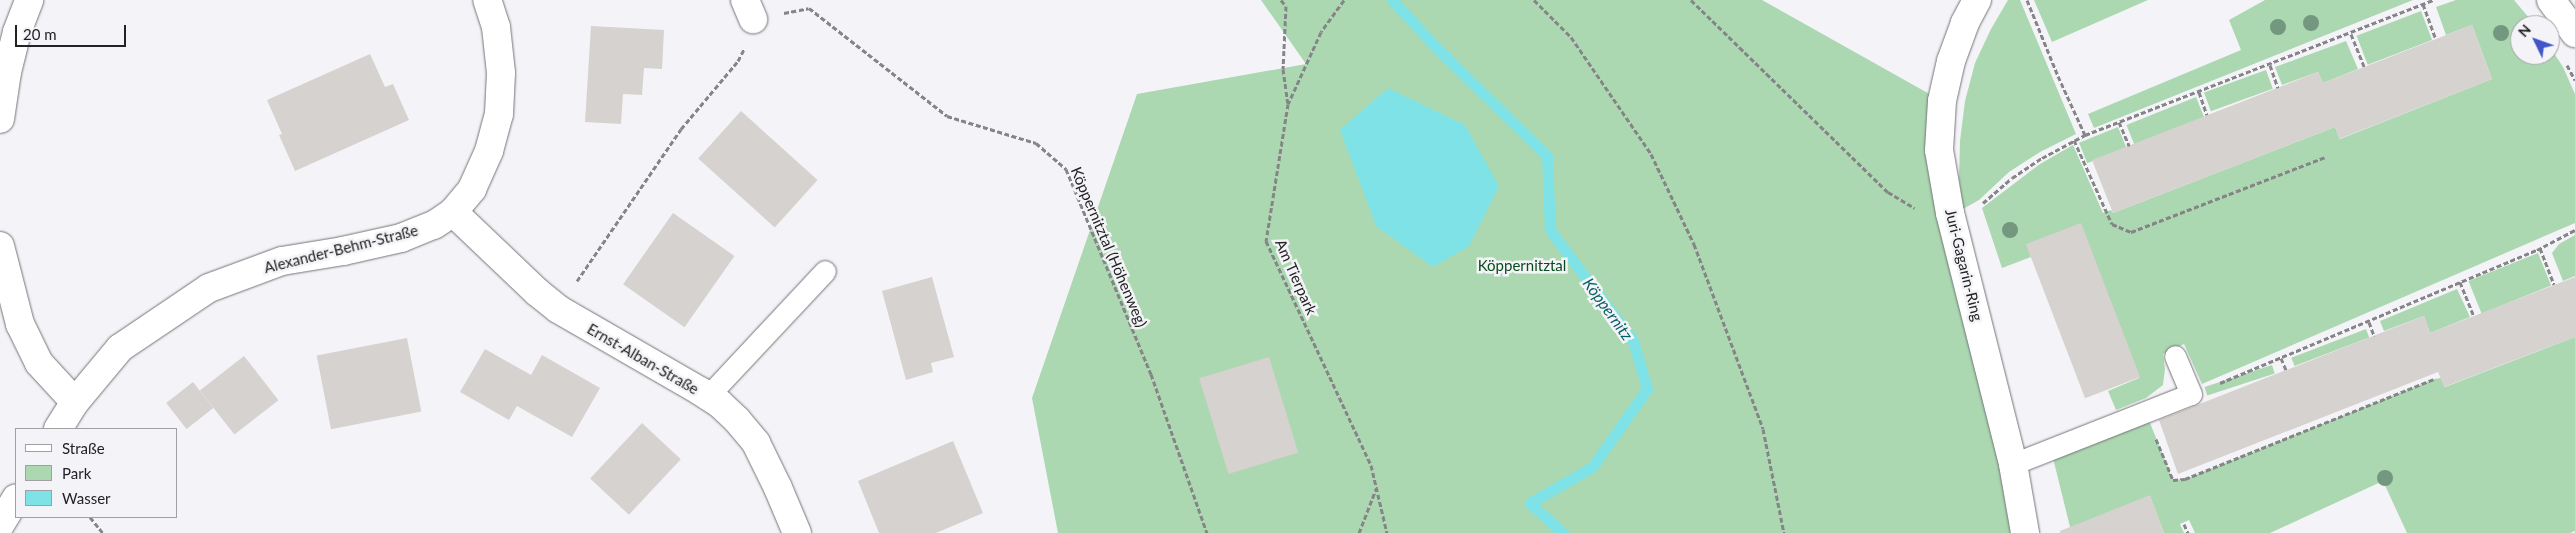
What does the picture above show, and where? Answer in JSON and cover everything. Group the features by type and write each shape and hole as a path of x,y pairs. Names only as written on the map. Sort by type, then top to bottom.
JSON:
{"street":[{"path":"0,119 7,72 17,32 29,0"},
{"name":"Alexander-Behm-Straße","path":"59,428 75,402 120,348 209,288 282,261 343,251 401,238 434,225 453,212 472,189 489,151 499,114 501,73 496,27 487,0"},
{"name":"Juri-Gagarin-Ring","path":"1978,0 1965,23 1951,61 1942,101 1939,150 1950,213 2014,464 2025,533"},
{"path":"2551,0 2575,33"},
{"name":"Ernst-Alban-Straße","path":"453,212 538,292 558,308 708,396 737,420 756,443 797,533"},
{"path":"0,246 20,324 39,363 75,402"},
{"path":"0,525 15,500"}],"lane":[{"path":"708,396 825,271"},
{"path":"2014,464 2191,394 2174,356"}],"path":[{"path":"1282,0 1286,6 1284,69 1288,104"},
{"name":"Am Tierpark","path":"1344,0 1322,32 1288,104 1266,241 1371,466 1387,533"},
{"path":"1534,0 1571,37 1651,154 1694,244 1763,429 1784,533"},
{"path":"1690,0 1888,192 1924,213 1950,213 1971,210 2012,178 2085,134 2351,34 2433,0"},
{"path":"2027,0 2058,76 2085,134"},
{"path":"2423,4 2436,39"},
{"name":"Köppernitztal (Höhenweg)","path":"749,10 809,8 947,116 1036,144 1066,169 1151,374 1207,533"},
{"path":"558,308 681,129 738,61 749,42 749,10"},
{"path":"2351,34 2364,67"},
{"path":"2270,65 2278,88"},
{"path":"2199,92 2207,115"},
{"path":"2119,122 2129,146"},
{"path":"2074,140 2112,224 2131,232 2325,157"},
{"path":"2191,394 2369,322 2540,248 2575,230"},
{"path":"2540,248 2554,284"},
{"path":"2460,282 2474,316"},
{"path":"2369,322 2374,336"},
{"path":"2281,358 2286,370"},
{"path":"2146,413 2173,480 2185,480 2434,379"},
{"path":"1359,533 1376,487"},
{"path":"91,518 103,533"},
{"path":"2184,524 2188,533"}],"green space":[{"name":"Köppernitztal","path":"1261,0 1762,0 1942,101 2013,533 1058,533 1032,398 1137,94 1306,64"},
{"path":"2008,0 2020,0 2076,134 2040,152 2009,172 1979,200 1963,209 1959,178 1960,141 1965,101 1975,63 1991,29"},
{"path":"2034,0 2148,0 2052,42"},
{"path":"2265,0 2413,0 2094,128 2088,114 2241,50 2229,20"},
{"path":"2456,0 2514,0 2527,15 2510,15 2510,65 2560,65 2560,62 2563,67 2575,94 2575,223 2202,384 2184,344 2163,354 2165,369 2163,385 2146,398 2116,410 2108,391 2139,378 2080,224 2027,246 2031,257 2002,268 1982,208 2040,164 2073,145 2103,213 2111,210 2113,213 2335,127 2340,139 2492,79 2472,25 2446,35 2436,7"},
{"path":"2421,11 2432,40 2368,65 2357,36"},
{"path":"2346,41 2358,69 2323,83 2318,72 2282,85 2275,67"},
{"path":"2266,70 2273,89 2211,111 2204,93"},
{"path":"2196,97 2204,117 2135,145 2126,125"},
{"path":"2118,127 2126,147 2087,163 2079,143"},
{"path":"2575,235 2575,276 2563,281 2552,253 2559,244"},
{"path":"2538,253 2551,285 2482,314 2468,281"},
{"path":"2457,289 2470,317 2430,333 2424,316 2384,331 2380,321"},
{"path":"2366,329 2369,337 2295,366 2291,358"},
{"path":"2575,337 2575,531 2570,533 2407,533 2383,481 2270,533 2195,533 2189,520 2180,524 2184,533 2164,533 2150,496 2071,531 2051,450 2146,413 2173,480 2185,479 2434,379 2441,378 2445,387"},
{"path":"2272,365 2275,374 2207,395 2204,387"}],"water":[{"path":"1388,88 1465,125 1499,186 1469,246 1433,267 1376,226 1340,130"}],"building":[{"path":"2472,25 2492,79 2339,139 2335,127 2113,213 2092,160 2318,72 2323,83"},
{"path":"591,26 664,30 662,69 644,68 642,95 623,94 621,124 585,122"},
{"path":"370,54 385,87 393,84 409,120 295,171 279,135 282,134 267,100"},
{"path":"741,111 818,180 775,227 698,159"},
{"path":"673,213 734,256 685,327 623,284"},
{"path":"2081,223 2140,377 2085,398 2026,244"},
{"path":"932,277 954,357 931,363 933,372 906,380 882,291"},
{"path":"2575,277 2575,337 2444,387 2438,372 2178,474 2159,420 2424,316 2430,333"},
{"path":"407,338 421,412 331,429 317,356"},
{"path":"485,349 531,375 542,355 600,388 572,437 517,406 509,420 460,392"},
{"path":"244,356 278,400 234,435 200,390"},
{"path":"1269,357 1298,453 1228,474 1199,378"},
{"path":"193,382 213,408 187,429 166,403"},
{"path":"642,423 681,459 629,515 590,479"},
{"path":"953,441 983,513 936,533 879,533 858,481"},
{"path":"2150,495 2164,533 2060,533 2060,531"}],"waterway":[{"name":"Köppernitz","path":"1392,0 1436,47 1547,156 1550,230 1633,341 1647,389 1592,467 1530,503 1563,533"}]}
